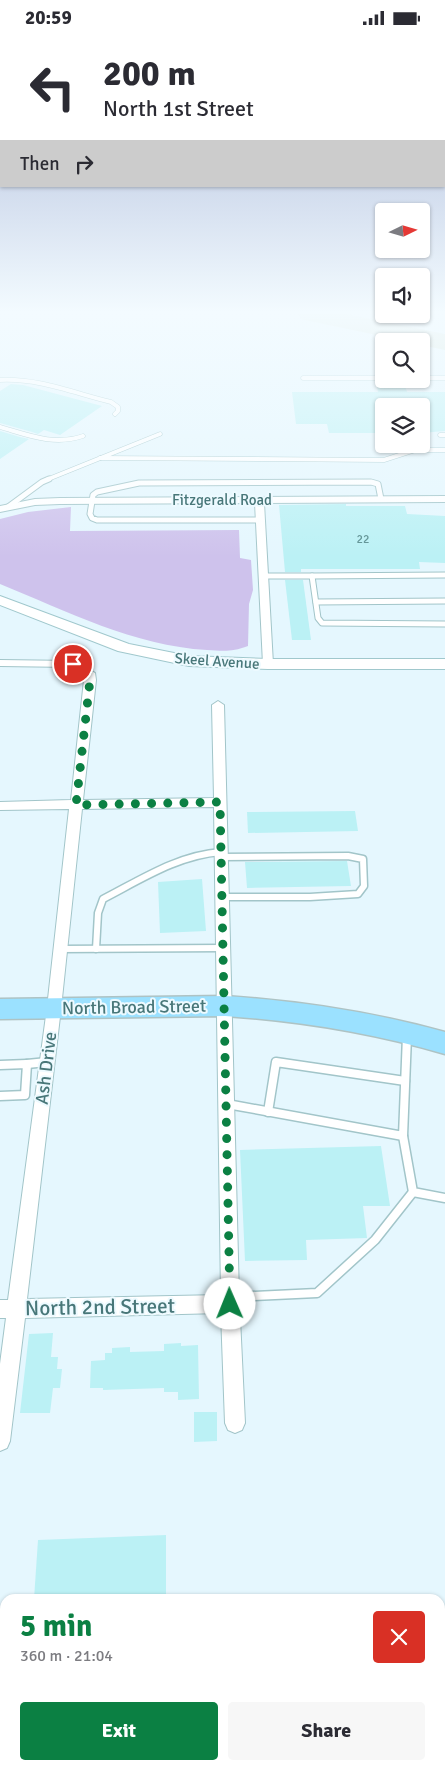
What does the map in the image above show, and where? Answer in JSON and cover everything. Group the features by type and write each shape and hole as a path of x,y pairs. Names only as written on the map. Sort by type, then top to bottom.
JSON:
{"main road":[{"name":"North Broad Street","path":"0,1009 225,1006 299,1011 342,1018 443,1040"}],"street":[{"name":"Fitzgerald Road","path":"4,508 51,501 445,499"},
{"path":"259,500 268,664"},
{"name":"Skeel Avenue","path":"0,600 87,635 138,652 189,661 268,664 445,665"},
{"name":"Ash Drive","path":"0,663 73,664 89,673 90,680 47,1063 8,1309 0,1441"},
{"path":"218,705 230,1300 235,1423"},
{"path":"0,805 220,802"},
{"name":"North 2nd Street","path":"8,1309 230,1300"}],"lane":[{"path":"83,395 111,402 118,407 116,413"},
{"path":"0,427 58,441 73,440 83,436"},
{"path":"4,508 42,482 160,434"},
{"path":"100,458 384,460 415,450 445,450"},
{"path":"260,521 97,520 92,518 90,514 93,495 97,492 134,483 375,482 378,484 381,499"},
{"path":"263,576 445,575"},
{"path":"312,576 319,621 327,624 445,624"},
{"path":"316,602 445,601"},
{"path":"96,949 98,913 103,899 179,861 204,853 221,855 348,856 363,859 364,886 358,893 310,897 222,897"},
{"path":"60,949 224,948"},
{"path":"230,1300 317,1293 375,1240 413,1192 403,1136 408,1033"},
{"path":"268,1112 276,1061 405,1081"},
{"path":"0,1065 47,1063"},
{"path":"0,1096 24,1095 27,1064"},
{"path":"227,1105 403,1136"},
{"path":"413,1192 445,1197"}],"shaded area":[{"path":"71,507 70,531 239,530 240,558 251,560 253,590 249,604 248,646 218,651 153,642 101,626 0,584 0,519 28,512"}],"building":[{"path":"0,395 60,395 102,406 60,435 44,430 38,434 0,423"},
{"path":"292,395 445,395 445,431 430,432 430,398 375,398 375,433 329,433 327,424 296,424"},
{"path":"0,431 20,437 29,439 0,459"},
{"path":"346,504 346,506 405,506 407,514 445,516 445,563 419,562 420,569 301,569 301,572 285,572 279,505"},
{"path":"285,580 303,580 311,640 292,640"},
{"path":"355,811 358,831 248,833 247,812"},
{"path":"347,861 351,886 247,888 245,862"},
{"path":"202,879 206,931 160,933 158,882"},
{"path":"381,1146 390,1206 363,1206 367,1238 306,1240 307,1260 245,1261 240,1150"},
{"path":"53,1333 51,1357 58,1357 57,1369 62,1369 60,1388 53,1388 50,1413 20,1413 29,1334"},
{"path":"181,1343 181,1346 198,1345 199,1399 178,1400 178,1392 164,1392 164,1388 103,1390 103,1388 90,1388 91,1361 105,1360 105,1353 112,1353 112,1348 130,1347 130,1352 164,1351 164,1344"},
{"path":"194,1412 217,1412 217,1441 194,1442"},
{"path":"166,1535 166,1594 34,1594 38,1540"}],"route":[{"path":"73,664 89,673 90,680 76,805 220,802 230,1304"}]}
